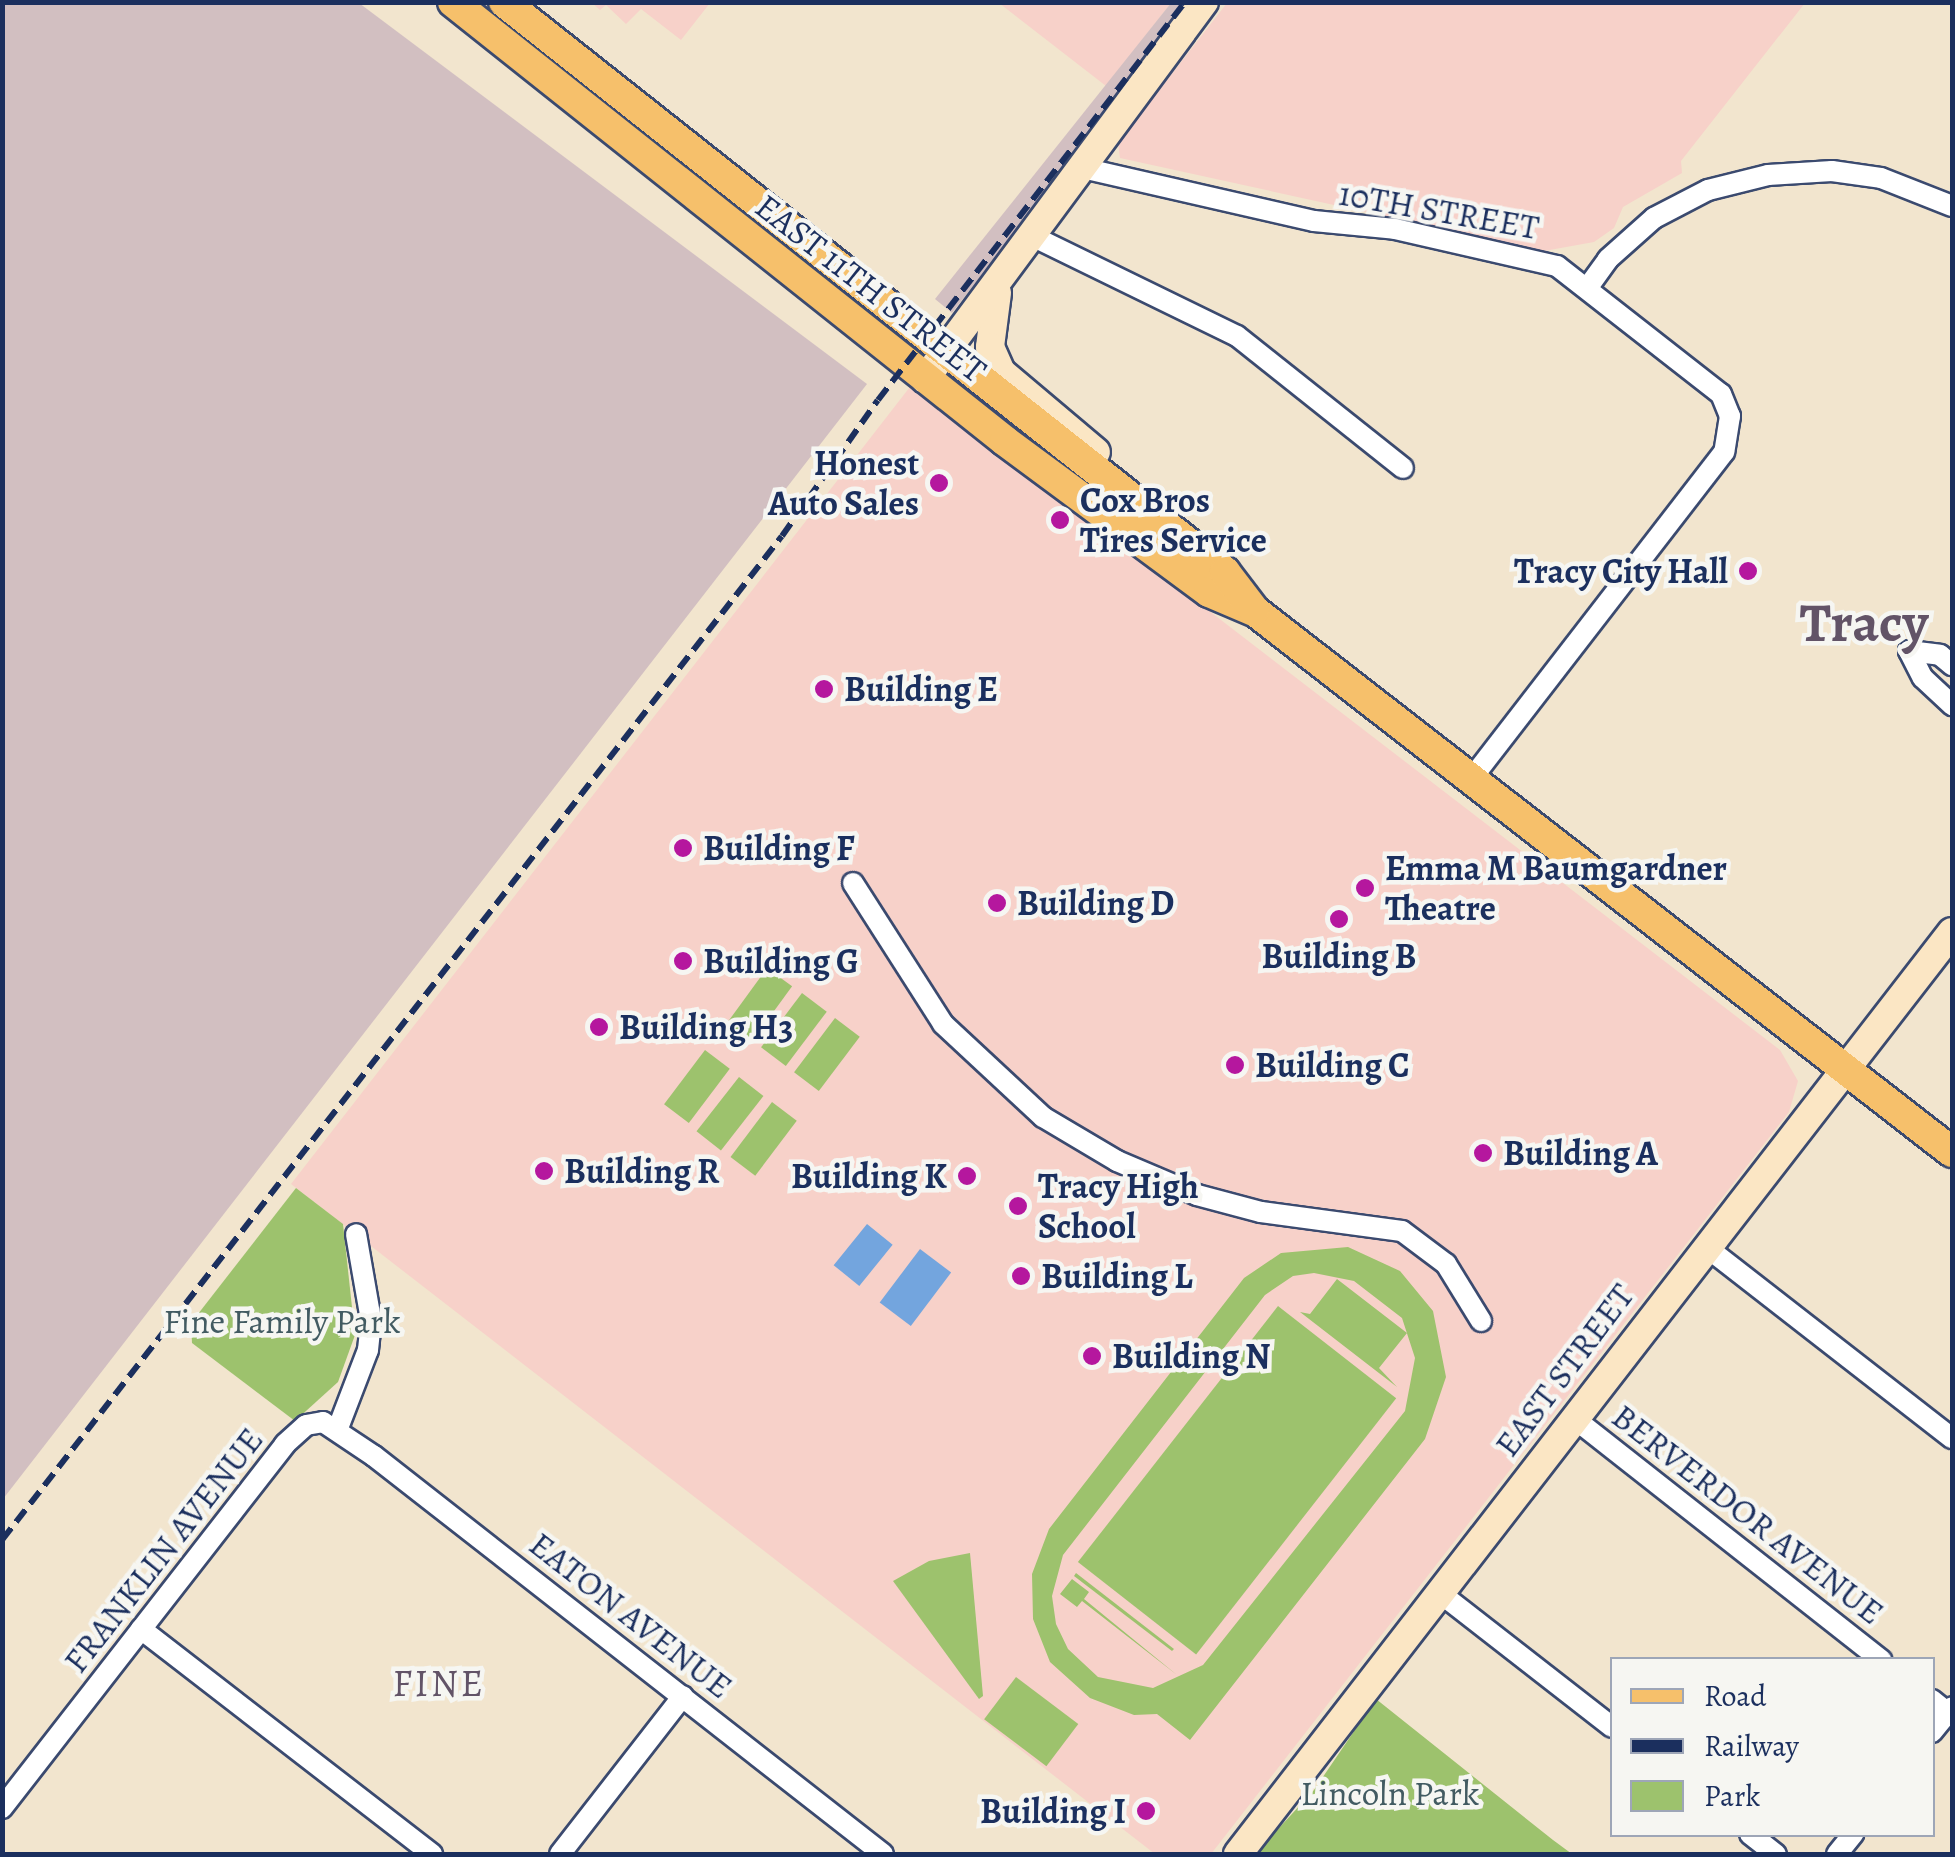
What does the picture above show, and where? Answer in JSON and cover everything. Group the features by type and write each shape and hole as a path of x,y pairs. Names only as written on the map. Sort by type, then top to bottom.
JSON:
{"main road":[{"name":"EAST 11TH STREET","path":"452,2 925,379 1208,592 1256,612"},
{"name":"EAST 11TH STREET","path":"504,2 1225,572 1256,612 1952,1152"}],"street":[{"path":"925,379 999,284 1078,167 1204,2"},
{"name":"10TH STREET","path":"1078,167 1314,221 1532,257 1588,288 1721,394 1731,432 1708,476 1470,780"},
{"path":"1588,288 1608,259 1654,218 1708,190 1768,176 1832,171 1881,178 1952,206"},
{"path":"1032,236 1237,336 1402,468"},
{"path":"999,284 990,347 1001,372 1102,457 1133,501"},
{"path":"1952,665 1940,655 1908,651 1923,678 1952,705"},
{"path":"853,883 935,1014 1043,1117 1117,1161 1197,1195 1292,1217 1380,1224 1419,1239 1446,1264 1481,1321"},
{"name":"EAST STREET","path":"1238,1854 1705,1246 1952,932"},
{"path":"338,1428 368,1350 371,1320 356,1234"},
{"path":"1705,1246 1952,1438"},
{"name":"BERVERDOR AVENUE","path":"1575,1419 1877,1657"},
{"name":"FRANKLIN AVENUE","path":"2,1808 285,1444 306,1425 338,1428"},
{"name":"EATON AVENUE","path":"338,1428 884,1854"},
{"path":"1440,1593 1610,1725"},
{"path":"141,1629 432,1854"},
{"path":"560,1854 683,1696"},
{"path":"1754,1837 1776,1854"}],"shaded area":[{"path":"3,2 359,3 867,384 3,1499"},
{"path":"592,3 710,3 681,40 641,9 626,24 606,5 600,10"},
{"path":"999,3 1171,3 1106,86"},
{"path":"1171,3 1192,3 952,313 935,299"},
{"path":"1227,3 1805,3 1681,161 1682,173 1623,207 1614,228 1594,242 1544,251 1120,158 1118,143"},
{"name":"Tracy High School","path":"913,383 1780,1050 1798,1081 1789,1112 1211,1854 1155,1854 291,1184"}],"green space":[{"path":"767,968 792,986 752,1041 727,1023"},
{"path":"802,993 827,1012 786,1066 761,1047"},
{"path":"835,1018 860,1037 819,1091 794,1072"},
{"path":"705,1050 730,1069 689,1123 664,1104"},
{"path":"739,1077 763,1096 721,1150 697,1131"},
{"path":"772,1102 797,1121 755,1176 730,1157"},
{"name":"Fine Family Park","path":"296,1188 343,1224 355,1335 338,1382 295,1421 192,1343 191,1323"},
{"path":"1348,1247 1400,1271 1433,1311 1446,1377 1425,1439 1190,1740 1157,1714 1134,1715 1090,1698 1050,1662 1033,1619 1032,1574 1049,1529 1244,1278 1281,1253","holes":["1314,1273 1354,1281 1402,1318 1415,1358 1405,1411 1203,1665 1153,1688 1098,1677 1068,1649 1056,1624 1052,1596 1063,1555 1265,1295 1293,1276"]},
{"path":"1337,1279 1407,1333 1379,1368 1397,1387 1300,1312 1310,1314"},
{"path":"1278,1306 1396,1398 1196,1654 1078,1562"},
{"path":"970,1553 983,1696 979,1699 893,1581 929,1561"},
{"path":"1076,1573 1174,1649 1074,1576"},
{"path":"1072,1579 1089,1592 1084,1599 1177,1675 1082,1601 1077,1607 1060,1594"},
{"path":"1016,1677 1078,1724 1046,1766 984,1719"},
{"name":"Lincoln Park","path":"1376,1699 1572,1854 1255,1854 1314,1790"}],"water":[{"path":"867,1224 893,1245 859,1286 834,1265"},
{"path":"920,1249 951,1272 911,1326 880,1303"}],"railway":[{"path":"2,1540 782,536 878,400 1185,2"}],"place":[{"name":"Honest Auto Sales","path":"939,483"},
{"name":"Cox Bros Tires Service","path":"1060,520"},
{"name":"Tracy City Hall","path":"1748,571"},
{"name":"Building E","path":"824,689"},
{"name":"Building F","path":"683,848"},
{"name":"Emma M Baumgardner Theatre","path":"1365,888"},
{"name":"Building D","path":"997,903"},
{"name":"Building B","path":"1339,919"},
{"name":"Building G","path":"683,961"},
{"name":"Building H3","path":"599,1027"},
{"name":"Building C","path":"1235,1065"},
{"name":"Building A","path":"1483,1153"},
{"name":"Building R","path":"544,1171"},
{"name":"Building K","path":"967,1176"},
{"name":"Tracy High School","path":"1018,1206"},
{"name":"Building L","path":"1021,1276"},
{"name":"Building N","path":"1092,1356"},
{"name":"Building I","path":"1146,1811"}],"district":[{"name":"Tracy","path":"1864,623"},
{"name":"FINE","path":"439,1684"}]}
